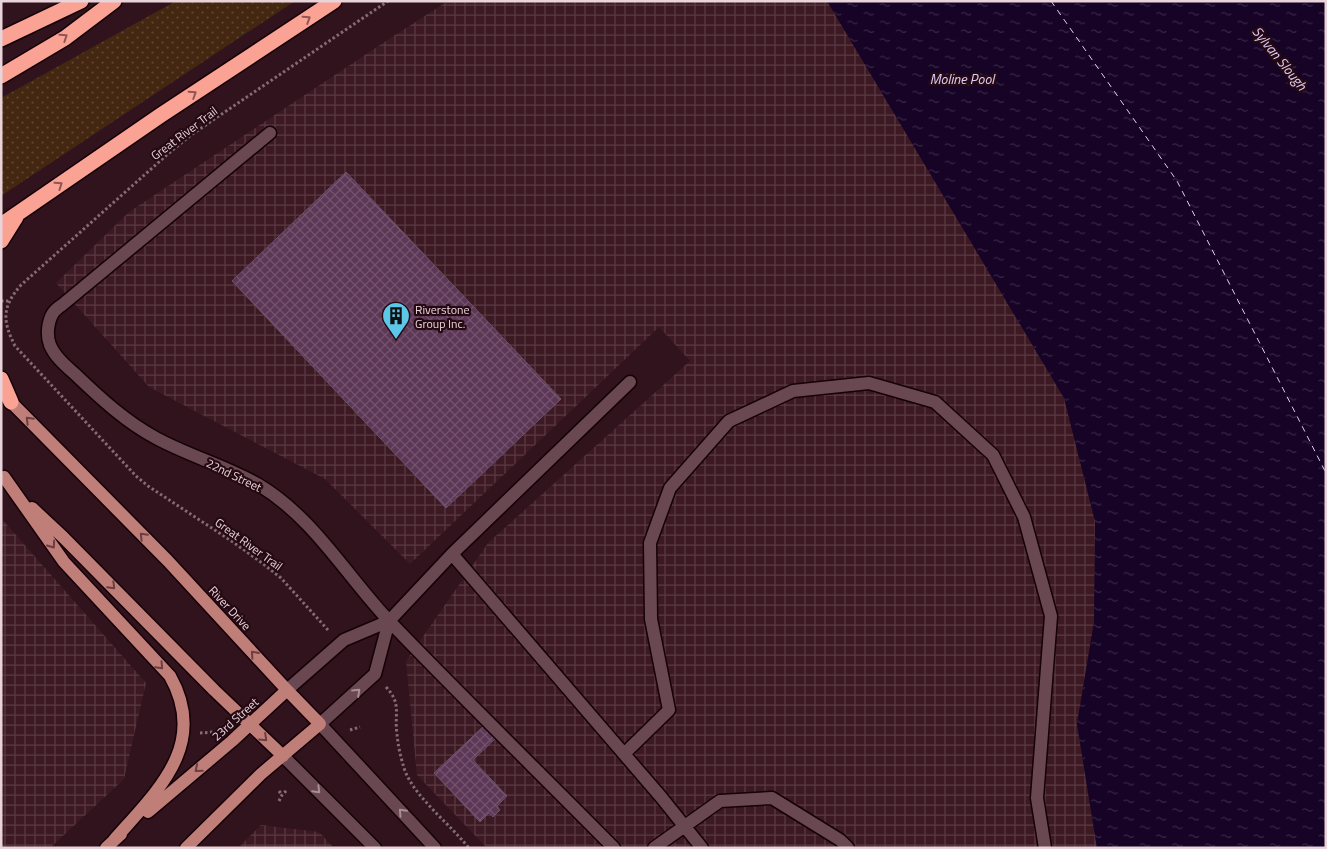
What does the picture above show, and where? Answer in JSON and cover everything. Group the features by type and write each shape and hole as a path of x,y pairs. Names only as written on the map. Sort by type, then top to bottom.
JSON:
{"highway":[{"path":"2,39 81,1"},
{"path":"1,76 65,38 114,1"},
{"path":"1,225 161,115 334,1"},
{"path":"1,241 19,213"},
{"path":"1,378 6,397"}],"main road":[{"name":"River Drive","path":"6,397 168,561 320,724"},
{"path":"2,476 283,756"},
{"path":"2,476 64,562 170,676 177,688 184,714 184,731 178,755 161,787 110,844"},
{"name":"23rd Street","path":"110,844 250,725 287,690"},
{"path":"186,848 261,774 320,724"}],"street":[{"name":"22nd Street","path":"270,134 52,314 48,331 49,343 56,356 97,395 127,419 154,437 259,485 304,520 389,621 614,848"},
{"name":"23rd Street","path":"287,690 344,640 389,621 452,554 630,382"},
{"path":"624,754 669,710 651,619 650,543 670,488 729,421 793,391 869,383 935,402 993,455 1024,517 1051,616 1037,798 1045,848"},
{"path":"452,554 702,848"},
{"name":"23rd Street","path":"375,674 389,621"},
{"path":"320,724 375,674"},
{"name":"River Drive","path":"320,724 435,848"},
{"path":"283,756 375,848"},
{"path":"654,848 720,801 772,798 840,840 848,848"}],"path":[{"name":"Great River Trail","path":"344,640 328,630 281,578 262,563 136,476 14,346 6,322 8,301 21,285 169,153 191,135 388,1"},
{"path":"1,301 8,301"},
{"path":"375,674 391,693 396,704 396,731 400,753 406,773 416,792 469,848"},
{"path":"192,734 213,732 219,734"},
{"path":"279,801 282,794 287,790"},
{"path":"279,791 282,794"}],"shaded area":[{"path":"176,1 295,1 1,196 1,98"},
{"path":"448,1 827,1 1064,398 1095,521 1094,622 1077,724 1097,848 487,848 417,775 406,661 488,543 690,361 659,327 410,564 325,479 149,387 56,283 129,212"},
{"path":"1,518 146,683 124,779 50,848 1,848"},
{"path":"261,825 319,832 334,848 238,848"}],"water":[{"path":"827,1 1326,1 1326,848 1097,848 1077,724 1094,622 1095,521 1064,398"}],"building":[{"name":"Riverstone Group Inc.","path":"346,172 561,399 446,508 232,281"},
{"path":"487,723 499,735 473,760 507,796 497,806 500,810 493,817 489,813 480,822 434,773"}],"ferry route":[{"path":"1051,1 1177,181 1326,473"}],"place":[{"name":"Riverstone Group Inc.","path":"396,340"}],"water label":[{"name":"Sylvan Slough","path":"1280,58"},
{"name":"Moline Pool","path":"962,78"}]}
